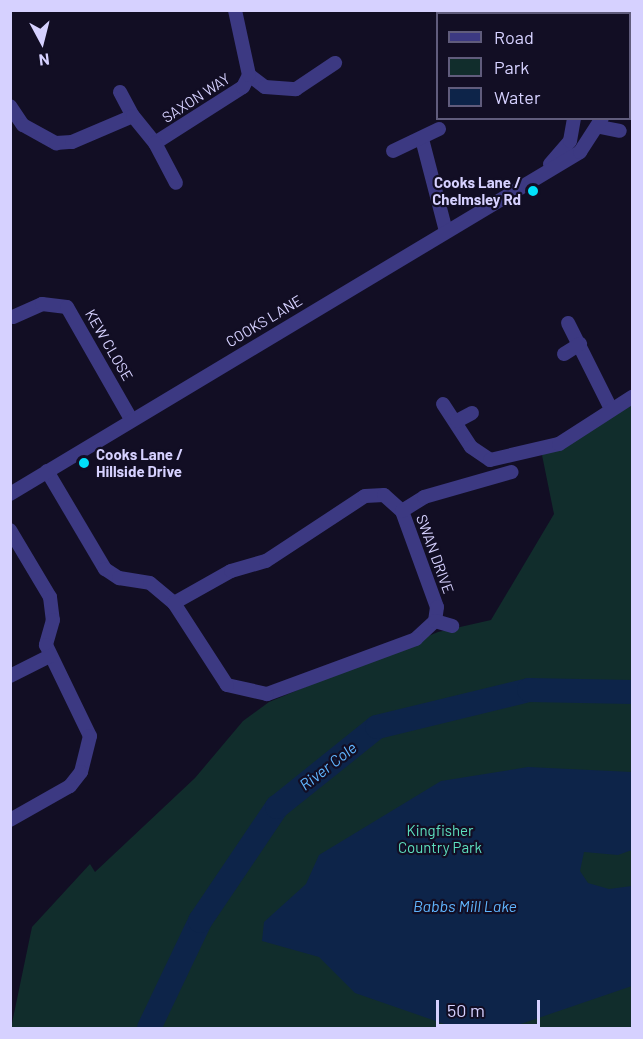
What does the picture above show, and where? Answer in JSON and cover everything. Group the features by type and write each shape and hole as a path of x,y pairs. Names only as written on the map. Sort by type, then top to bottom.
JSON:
{"street":[{"name":"SAXON WAY","path":"120,92 154,143 243,87 249,75 235,10"},
{"name":"SAXON WAY","path":"249,75 265,87 296,89 335,63"},
{"path":"10,106 23,125 56,143 72,142 134,116"},
{"name":"COOKS LANE","path":"535,178 570,141 574,120"},
{"path":"601,123 620,131"},
{"name":"COOKS LANE","path":"10,494 131,419 580,152 601,123"},
{"path":"393,151 439,129"},
{"path":"422,139 446,231"},
{"path":"154,143 176,183"},
{"name":"KEW CLOSE","path":"13,317 42,304 67,307 131,419"},
{"path":"568,323 610,407"},
{"path":"564,354 580,344"},
{"path":"443,404 483,458 510,459 559,444 610,407 633,397"},
{"path":"458,422 472,413"},
{"path":"47,471 105,569 119,578 150,583 174,603 226,685 267,694 416,639 435,621 452,626"},
{"path":"402,511 424,497 512,472"},
{"name":"SWAN DRIVE","path":"174,603 231,571 266,561 365,496 384,495 402,511 435,593 435,621"},
{"path":"10,530 50,597 50,656 90,736 89,751 70,786 10,820"},
{"path":"10,676 50,656"}],"green space":[{"name":"Kingfisher Country Park","path":"632,404 632,1028 11,1028 32,927 90,864 95,872 195,778 243,721 269,702 438,632 491,620 554,514 542,455"}],"water":[{"name":"Babbs Mill Lake","path":"528,767 632,772 632,850 618,855 584,852 580,871 588,883 609,889 632,886 632,986 509,1028 456,1028 355,993 319,957 262,941 264,922 306,884 319,855 441,781"}],"waterway":[{"name":"River Cole","path":"149,1028 200,921 277,807 377,727 529,690 632,692"}],"place":[{"name":"Cooks Lane / Chelmsley Rd","path":"533,191"},
{"name":"Cooks Lane / Hillside Drive","path":"84,463"}]}
